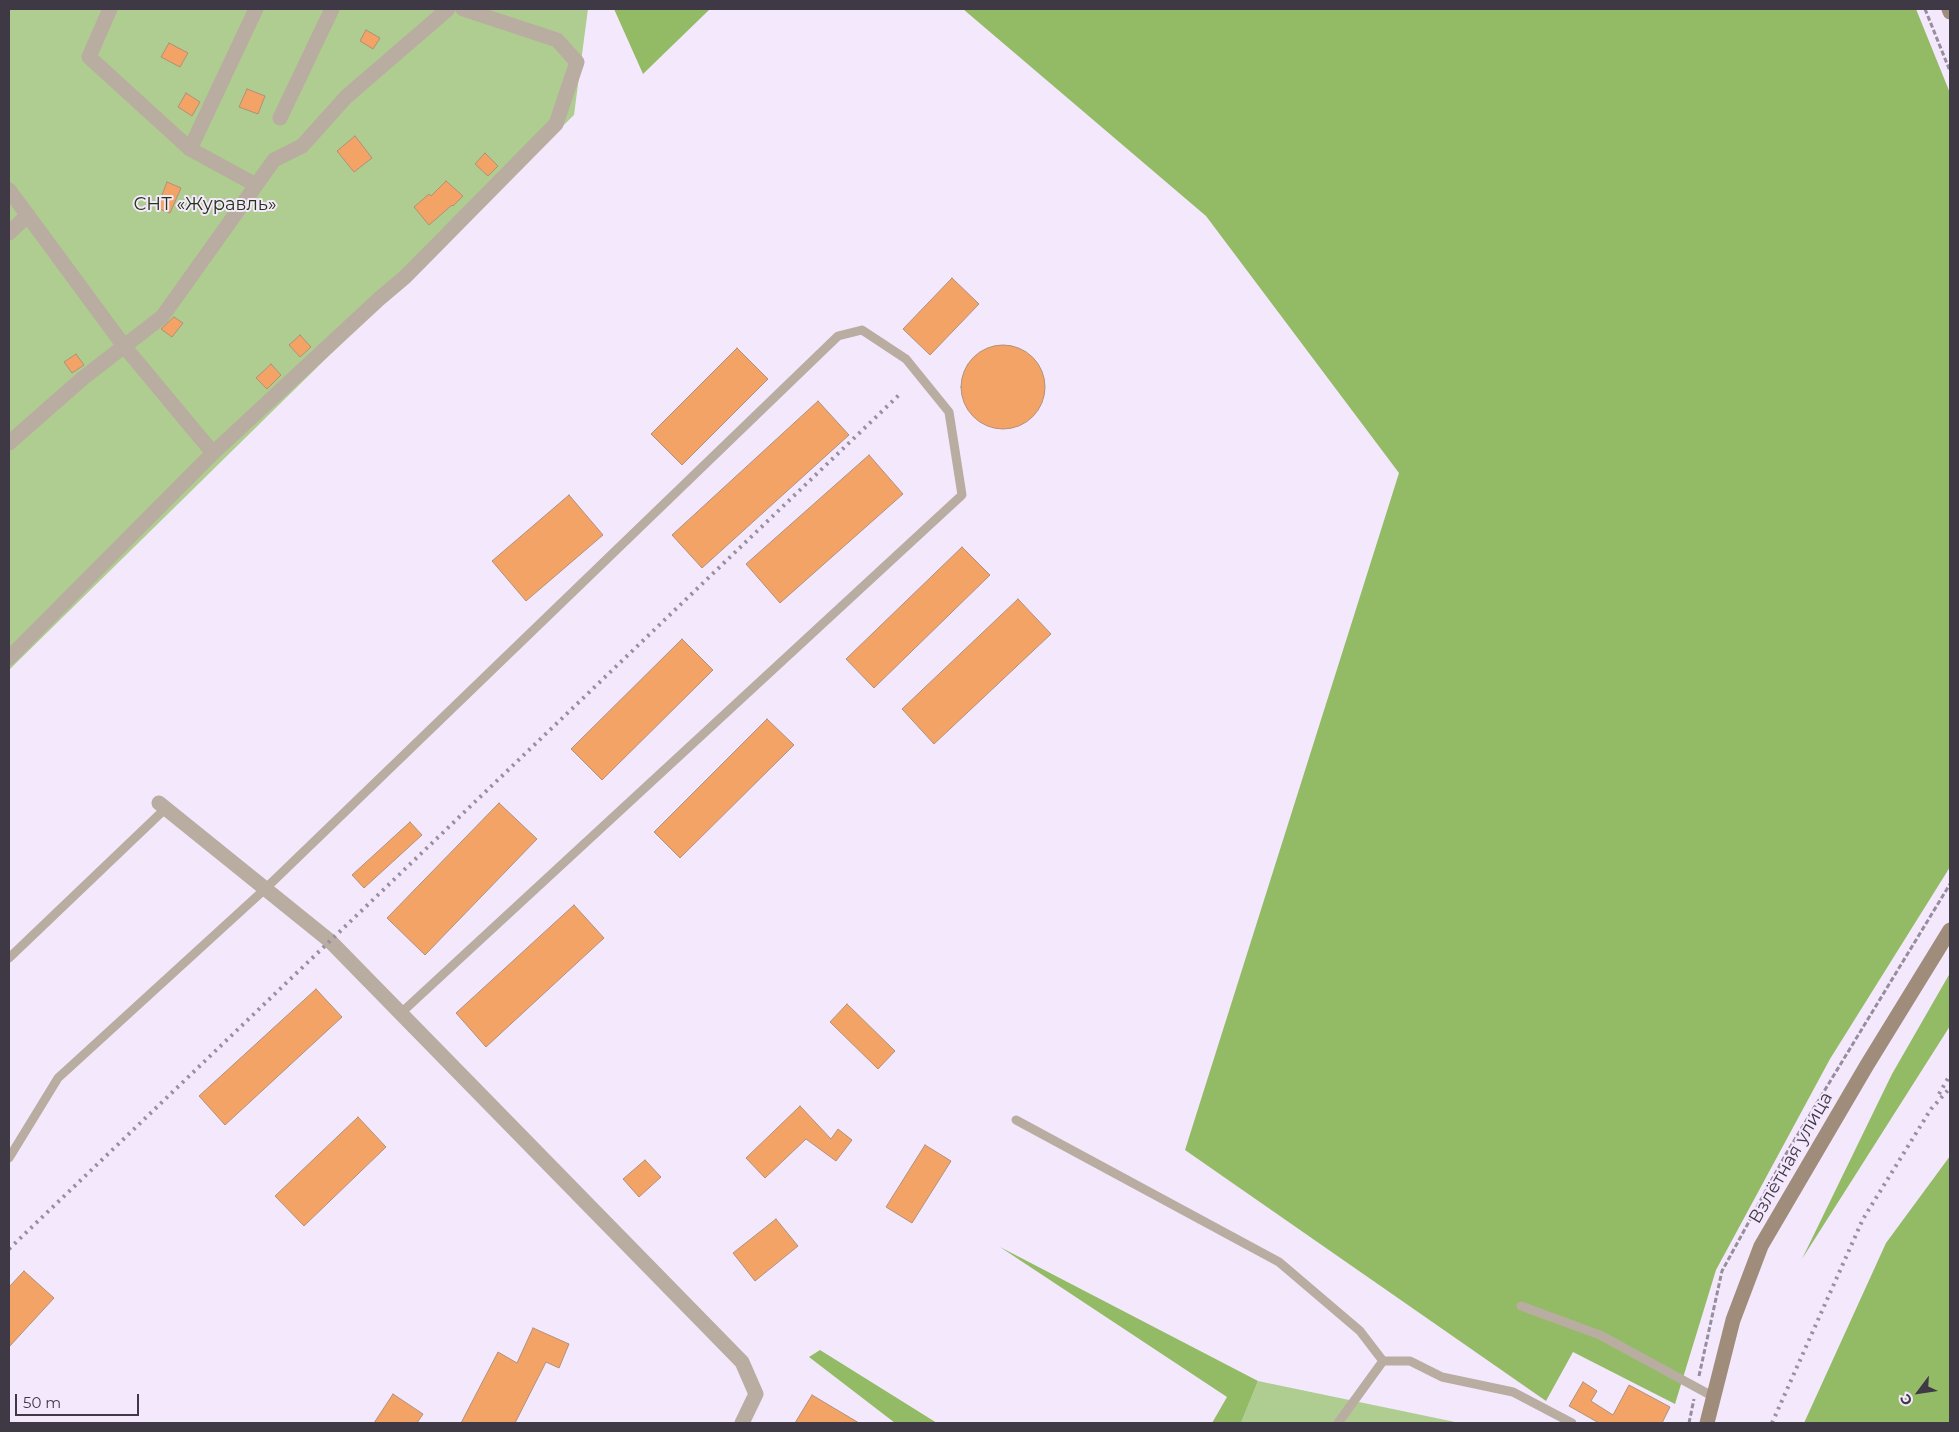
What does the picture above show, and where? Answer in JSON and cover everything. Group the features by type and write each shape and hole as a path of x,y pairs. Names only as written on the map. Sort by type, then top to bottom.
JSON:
{"street":[{"path":"110,9 89,57 190,149 256,186"},
{"path":"190,149 256,9"},
{"path":"280,118 332,9"},
{"path":"9,443 83,378 162,318 274,160 302,146 346,97 448,9"},
{"path":"9,658 213,453 405,277 556,124 577,62 557,40 463,9"},
{"path":"9,190 124,346 213,453"},
{"path":"9,232 28,215"},
{"path":"162,805 330,941 742,1362 756,1394 742,1423"},
{"name":"Взлётная улица","path":"1707,1423 1733,1320 1761,1246 1867,1064 1950,930"}],"lane":[{"path":"9,1158 58,1078 265,889 838,336 862,330 906,359 949,412 962,495 401,1014"},
{"path":"9,958 162,805"},
{"path":"1016,1120 1279,1262 1360,1331 1383,1360 1410,1361 1442,1376 1513,1392 1572,1423"},
{"path":"1521,1306 1600,1334 1714,1397"},
{"path":"1338,1423 1383,1360"}],"path":[{"path":"1925,9 1950,71"}],"green space":[{"name":"СНТ «Журавль»","path":"9,9 588,9 574,115 9,670"},
{"path":"614,9 710,9 643,74"},
{"path":"963,9 1916,9 1950,93 1950,867 1830,1059 1716,1270 1675,1404 1573,1352 1546,1401 1185,1150 1399,473 1206,216"},
{"path":"1950,973 1950,1026 1802,1259 1892,1074"},
{"path":"1950,1156 1950,1423 1804,1423 1886,1243"},
{"path":"1000,1247 1258,1381 1241,1423 1212,1423 1227,1397"},
{"path":"820,1350 937,1423 895,1423 809,1357"},
{"path":"1258,1381 1460,1423 1241,1423"}],"building":[{"path":"366,30 380,38 373,49 360,41"},
{"path":"169,43 188,53 180,67 161,57"},
{"path":"247,89 265,96 258,114 239,107"},
{"path":"186,93 200,102 192,116 178,107"},
{"path":"355,136 372,158 354,172 337,151"},
{"path":"485,153 498,166 488,176 475,164"},
{"path":"446,181 463,196 429,225 414,207 429,194 431,196"},
{"path":"167,182 181,188 170,213 157,208"},
{"path":"952,278 979,304 930,355 903,329"},
{"path":"174,317 183,323 172,337 161,329"},
{"path":"300,335 311,347 300,357 289,345"},
{"path":"1003,345 1019,348 1033,357 1042,371 1045,387 1042,403 1033,417 1019,426 1003,429 987,426 973,417 964,403 961,387 964,371 973,357 987,348"},
{"path":"737,348 768,379 682,465 651,434"},
{"path":"76,354 84,365 72,373 64,362"},
{"path":"271,364 281,375 267,389 256,378"},
{"path":"818,401 849,435 702,568 672,535"},
{"path":"869,455 903,494 780,603 746,564"},
{"path":"569,495 603,535 526,601 492,561"},
{"path":"962,547 990,575 874,688 846,659"},
{"path":"1018,599 1051,634 934,744 902,709"},
{"path":"682,639 713,670 602,780 571,749"},
{"path":"767,719 794,745 680,858 654,832"},
{"path":"499,803 537,839 425,955 387,918"},
{"path":"410,822 422,835 364,888 352,875"},
{"path":"574,905 604,938 486,1047 456,1013"},
{"path":"316,989 342,1017 225,1125 199,1096"},
{"path":"847,1004 895,1051 878,1069 830,1022"},
{"path":"800,1106 831,1139 838,1129 852,1140 836,1161 806,1139 765,1178 746,1158"},
{"path":"358,1117 386,1147 304,1226 275,1196"},
{"path":"925,1145 951,1161 912,1223 886,1207"},
{"path":"645,1160 661,1177 639,1197 623,1179"},
{"path":"776,1219 798,1246 755,1281 733,1253"},
{"path":"24,1271 54,1298 9,1347 9,1287"},
{"path":"533,1328 569,1344 559,1368 546,1362 515,1423 461,1423 498,1352 517,1363"},
{"path":"1583,1382 1597,1391 1591,1401 1613,1415 1629,1385 1670,1407 1662,1423 1599,1423 1569,1406"},
{"path":"393,1394 423,1414 417,1423 374,1423"},
{"path":"812,1395 859,1423 795,1423"}],"railway":[{"path":"9,1249 900,394"},
{"path":"1939,1094 1950,1075"},
{"path":"1772,1423 1863,1219 1931,1109 1950,1088"}]}
